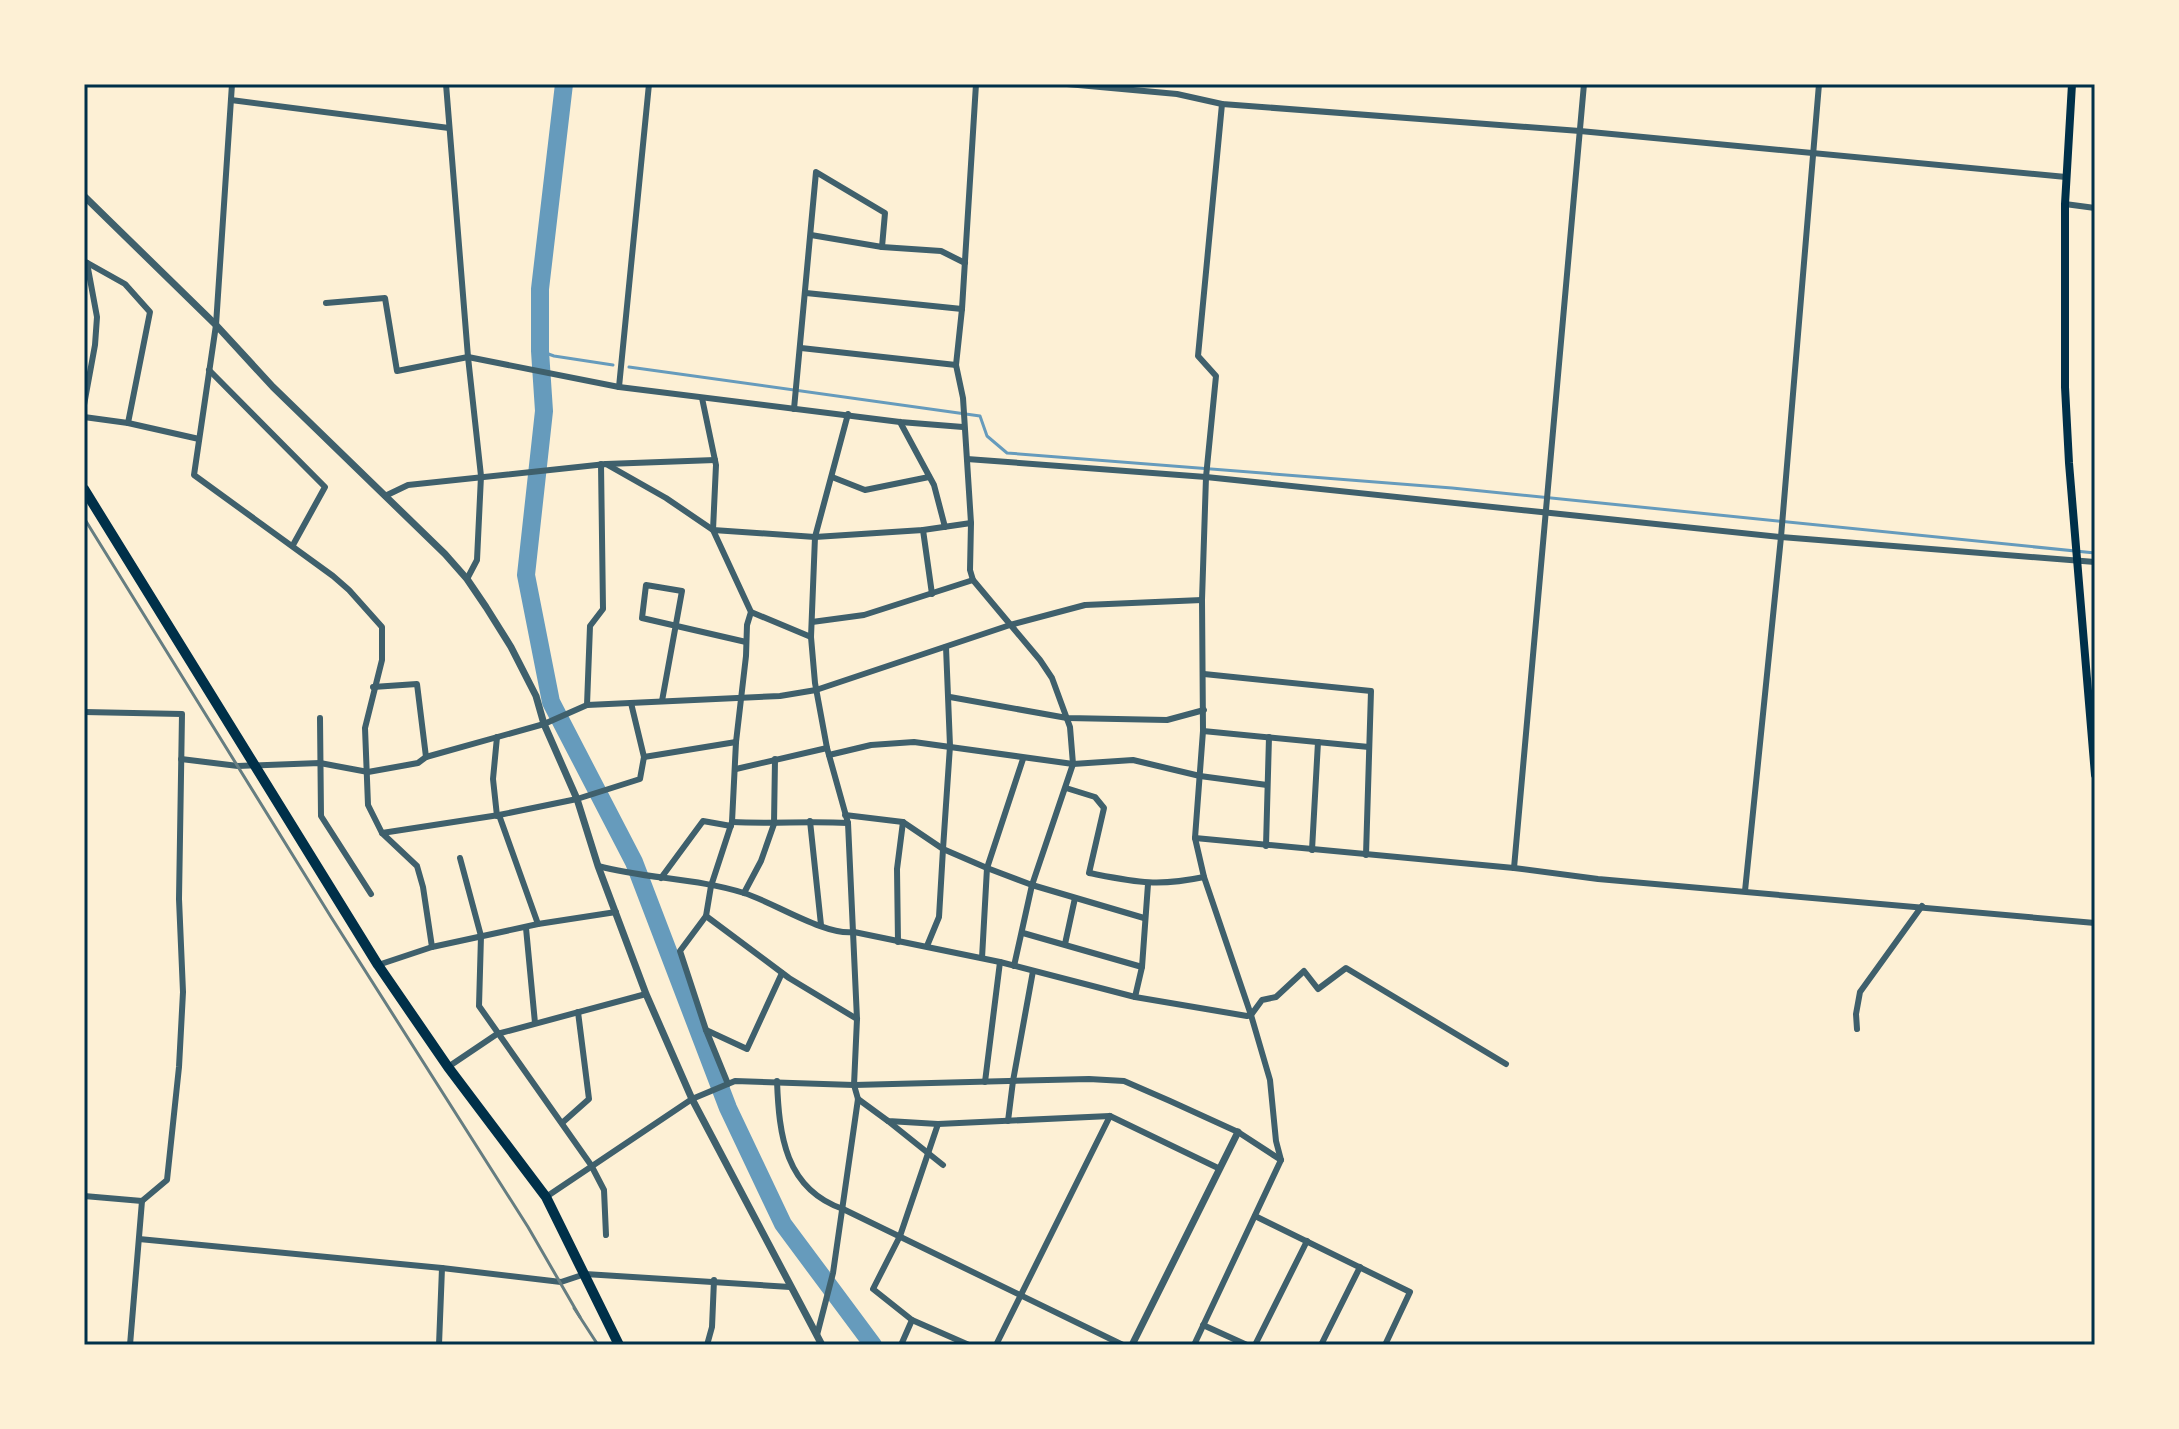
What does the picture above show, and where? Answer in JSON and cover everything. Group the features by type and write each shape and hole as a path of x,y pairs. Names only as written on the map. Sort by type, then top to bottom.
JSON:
{"highway":[{"path":"84,489 378,965 448,1067 546,1197 619,1345"}],"main road":[{"path":"2072,84 2065,204 2065,387 2095,775"}],"street":[{"path":"232,84 216,325 194,475 293,545 349,590 382,627 382,660 365,728 368,805 382,833 417,866 432,947"},
{"path":"446,84 481,476 477,560 467,579"},
{"path":"619,387 649,84"},
{"path":"976,84 956,365 963,398 971,523 970,570 973,580 1052,678 1070,727 1073,764 1032,885 1014,966"},
{"path":"1067,84 1177,94 1222,104 1580,131 2066,177"},
{"path":"1177,84 1177,94"},
{"path":"1514,868 1584,84"},
{"path":"1745,891 1781,537 1819,84"},
{"path":"231,100 449,128"},
{"path":"1194,1345 1281,1160 1270,1080 1204,877 1195,838 1204,710 1202,600 1206,477 1216,376 1198,356 1222,104"},
{"path":"794,409 816,172 885,213 882,247"},
{"path":"84,196 467,579 511,647 536,696 544,724 577,799 598,866 646,994 692,1099 822,1345"},
{"path":"2065,204 2095,208"},
{"path":"811,235 882,247 941,251 965,263"},
{"path":"84,405 87,368 97,317 86,262"},
{"path":"86,262 125,284 150,312 128,423"},
{"path":"806,293 962,309"},
{"path":"326,303 385,298 397,371 468,357 619,387 963,427"},
{"path":"801,348 956,365"},
{"path":"209,370 325,487 293,545"},
{"path":"702,398 715,460 713,530 751,612 747,625 736,742 732,824 711,886 706,916 680,951 725,1086"},
{"path":"817,1335 833,1273 858,1099 854,1085 857,1019 848,823 828,752 816,690 811,637 815,537 848,414"},
{"path":"84,417 199,439"},
{"path":"900,422 929,477 945,527"},
{"path":"967,459 1206,477 1546,510 1781,537 2095,562"},
{"path":"385,496 408,485 481,476 604,464 715,460"},
{"path":"604,464 666,498 713,530 815,537 923,530 971,523"},
{"path":"587,705 590,626 603,609 604,464"},
{"path":"832,477 865,490 929,477"},
{"path":"923,530 932,594"},
{"path":"812,622 864,615 973,580"},
{"path":"662,701 676,626 682,591 646,585 642,618 676,626 746,642"},
{"path":"181,759 257,766 320,763 368,772 418,763 426,757 544,724 587,705 780,696 816,690 1010,625 1085,605 1202,600"},
{"path":"751,612 811,637"},
{"path":"927,946 939,917 950,746 946,647"},
{"path":"1204,674 1371,691 1366,855"},
{"path":"373,687 417,684 426,757"},
{"path":"950,697 1067,718 1167,720 1204,710"},
{"path":"382,833 498,816 577,799 640,779 644,757 631,703"},
{"path":"84,712 182,714 179,899 183,992 167,1180 142,1201 84,1196"},
{"path":"320,718 321,816 371,894"},
{"path":"1203,731 1369,747"},
{"path":"497,737 493,779 498,816 538,924"},
{"path":"1266,846 1269,737"},
{"path":"644,757 736,742"},
{"path":"736,769 775,759 914,742 1073,764 1133,760 1200,776 1267,785"},
{"path":"1312,850 1318,742"},
{"path":"744,893 761,861 774,824 775,759"},
{"path":"982,958 987,868 1023,759"},
{"path":"1066,788 1095,797 1104,808 1089,873 1148,884 1171,884 1204,877"},
{"path":"845,815 903,822 943,849 987,868 1032,885 1144,918"},
{"path":"661,878 703,821 732,824 848,823"},
{"path":"810,821 821,925"},
{"path":"898,942 897,869 903,822"},
{"path":"1195,838 1514,868 1598,879 2095,923"},
{"path":"460,858 481,936 479,1006 591,1165 604,1190 606,1235"},
{"path":"598,866 744,893 847,933 982,958 1135,997 1247,1016 1262,1000 1276,997 1304,971 1318,989 1346,968 1506,1064"},
{"path":"1135,997 1142,967 1148,884"},
{"path":"1065,944 1075,898"},
{"path":"1857,1029 1860,992 1922,906"},
{"path":"378,965 432,947 481,936 616,912"},
{"path":"706,916 782,973 857,1019"},
{"path":"526,928 535,1023"},
{"path":"1023,933 1142,967"},
{"path":"985,1082 1000,962"},
{"path":"1008,1121 1033,971"},
{"path":"706,1030 747,1049 782,973"},
{"path":"448,1067 497,1034 646,994"},
{"path":"562,1123 589,1099 578,1012"},
{"path":"546,1197 692,1099 735,1081 854,1085 1089,1079 1124,1081 1238,1132 1281,1160"},
{"path":"777,1081 779,1127 799,1180 825,1203 1021,1293 1123,1345"},
{"path":"858,1099 943,1165"},
{"path":"996,1345 1110,1116"},
{"path":"888,1121 938,1124 1110,1116 1218,1168"},
{"path":"938,1124 900,1236 873,1289 912,1320 969,1345"},
{"path":"1132,1345 1238,1132"},
{"path":"130,1345 142,1201"},
{"path":"1255,1216 1410,1292 1385,1345"},
{"path":"139,1239 561,1282 585,1274 790,1287"},
{"path":"1255,1345 1307,1241"},
{"path":"1321,1345 1360,1267"},
{"path":"439,1345 442,1268"},
{"path":"707,1345 712,1327 714,1280"},
{"path":"901,1345 912,1320"},
{"path":"1203,1325 1247,1345"}],"waterway":[{"path":"564,84 540,289 544,411 526,575 551,702 634,862 728,1108 783,1224 873,1345"},
{"path":"540,351 613,365"},
{"path":"629,367 980,416 987,436 1007,453 1452,488 2095,553"}],"railway":[{"path":"84,518 331,917 528,1227 580,1317"},
{"path":"574,1308 598,1345"}]}
